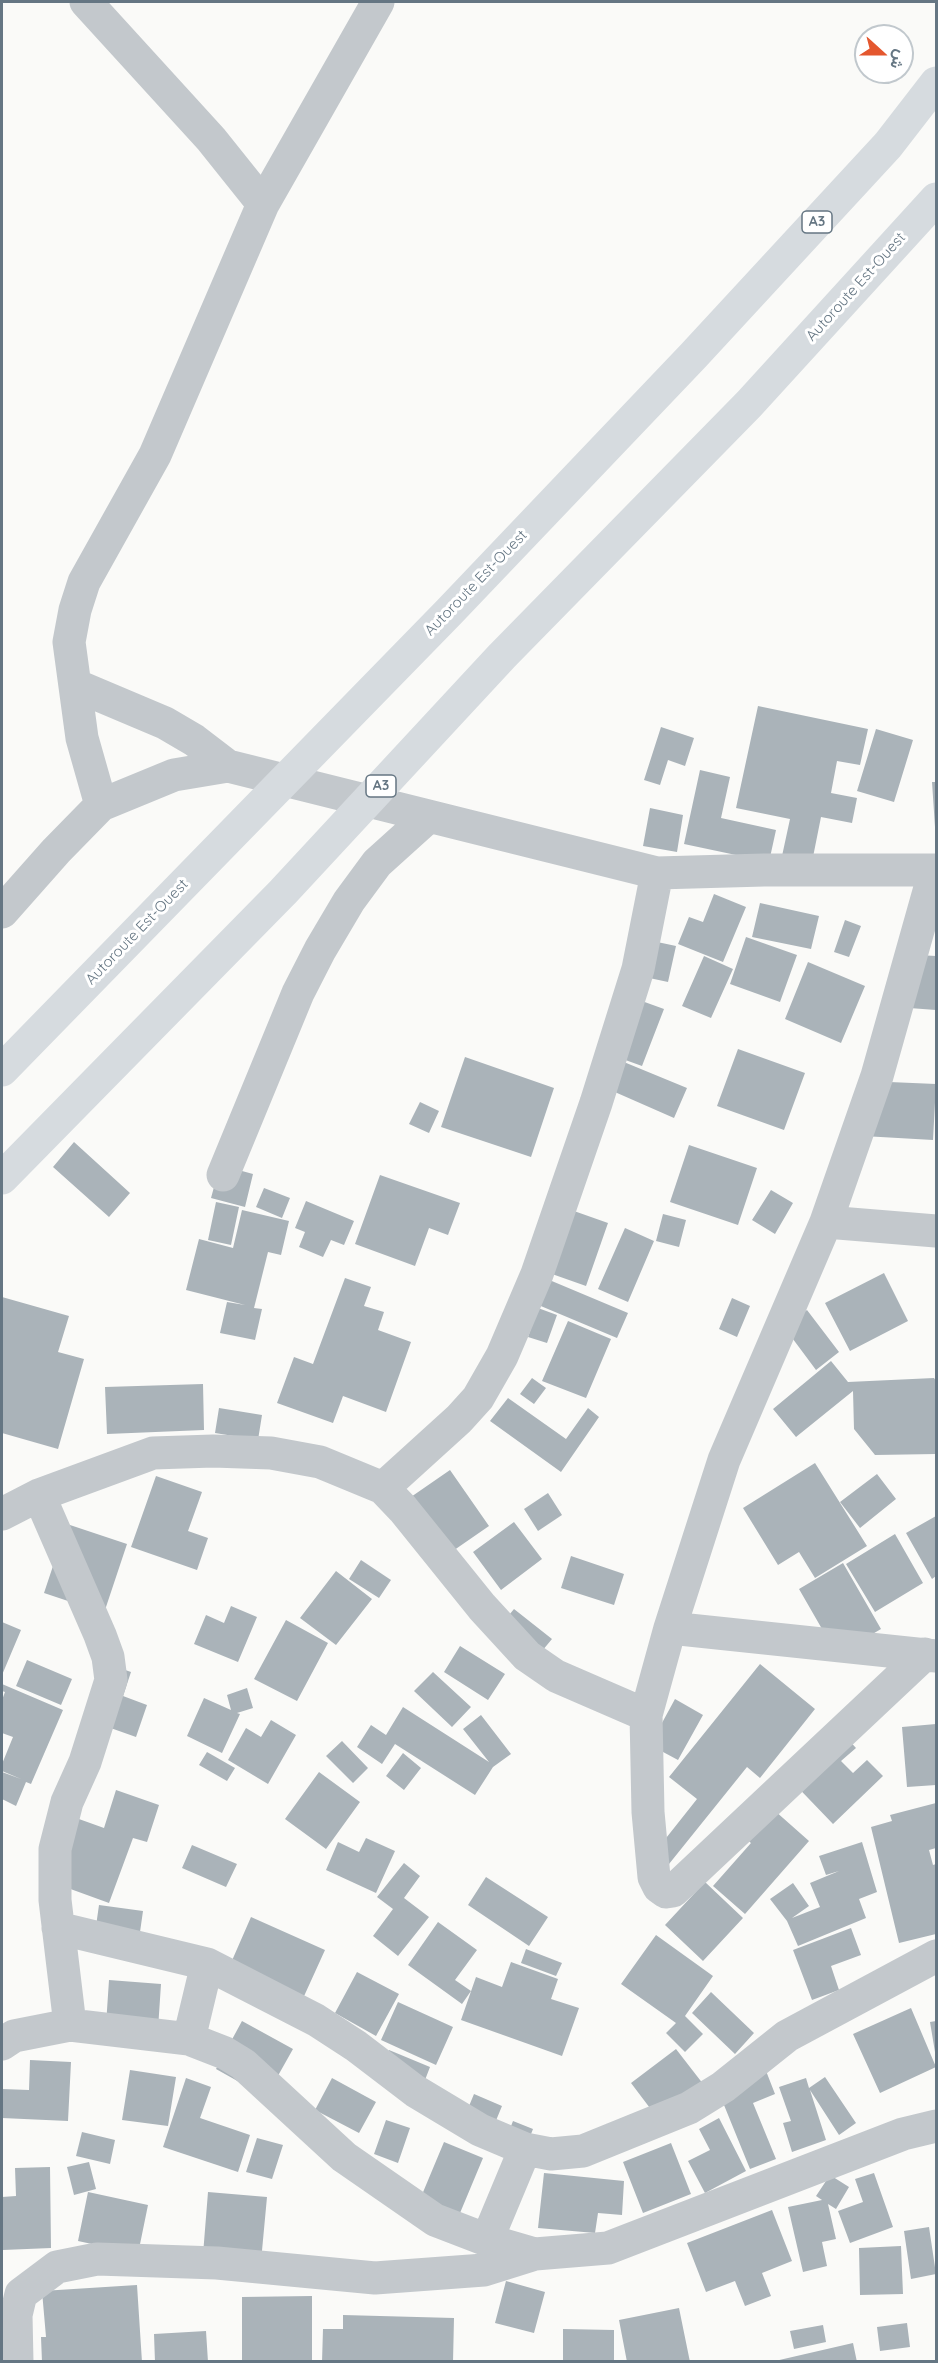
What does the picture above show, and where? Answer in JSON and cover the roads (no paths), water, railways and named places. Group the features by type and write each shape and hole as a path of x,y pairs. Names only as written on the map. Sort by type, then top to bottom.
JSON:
{"highway":[{"name":"Autoroute Est-Ouest","path":"2,1071 449,612 693,356 888,145 936,84"},
{"name":"Autoroute Est-Ouest","path":"6,1172 283,892 502,656 749,404 936,199"}],"street":[{"path":"86,2 211,139 263,204"},
{"path":"101,805 82,738 69,642 75,610 84,582 155,455 263,204 378,2"},
{"path":"75,685 165,723 194,740 228,766 657,873 764,870 936,870 877,1076 826,1222 724,1460 670,1628 646,1715 648,1812 654,1877 659,1887 666,1892 673,1891 931,1655"},
{"path":"2,912 101,805 174,775 228,766"},
{"path":"224,1175 298,993 320,950 349,902 377,863 428,817"},
{"path":"383,1488 472,1405 502,1356 537,1274 596,1103 638,969 657,873"},
{"path":"826,1222 936,1231"},
{"path":"2,1514 39,1495 153,1453 213,1451 271,1453 320,1462 383,1488 403,1509 482,1607 528,1656 556,1676 646,1715"},
{"path":"39,1495 100,1635 108,1657 111,1680 85,1762 67,1802 55,1849 55,1899 70,2025"},
{"path":"670,1628 931,1655"},
{"path":"58,1928 207,1964 316,2020 356,2046 415,2091 480,2130 525,2149 551,2154 583,2151 690,2108 723,2087 787,2036 936,1956"},
{"path":"189,2039 207,1964"},
{"path":"2,2044 14,2036 70,2025 189,2039 225,2053 243,2064 344,2157 435,2220 487,2240 535,2254"},
{"path":"17,2361 15,2314 21,2294 57,2267 97,2259 217,2262 375,2278 484,2270 535,2254 608,2248 903,2134 936,2126"},
{"path":"487,2240 525,2149"}]}
